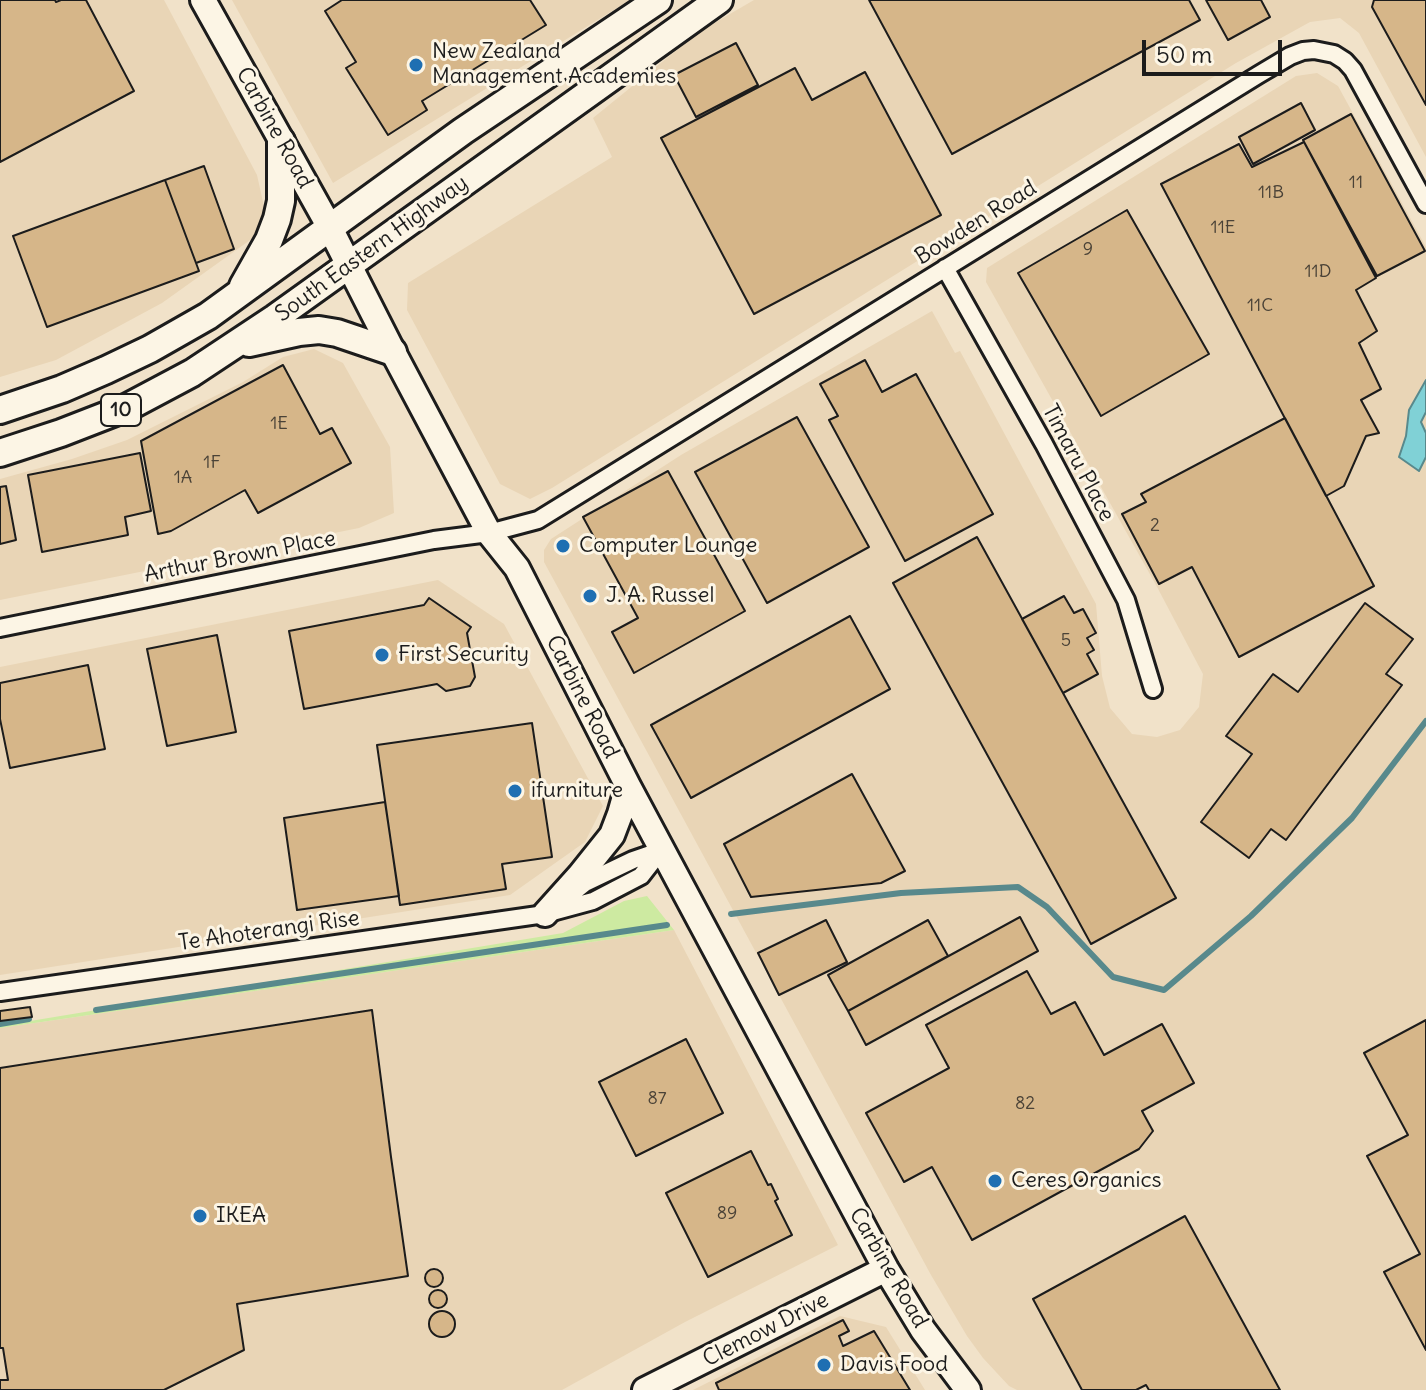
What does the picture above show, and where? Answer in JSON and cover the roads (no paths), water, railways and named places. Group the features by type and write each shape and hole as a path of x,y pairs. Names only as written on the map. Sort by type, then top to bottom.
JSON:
{"main road":[{"name":"Carbine Road","path":"203,0 329,226 489,533 517,568 628,786 886,1269 923,1330 968,1390"},
{"name":"South Eastern Highway","path":"0,410 62,389 173,336 237,296 463,131 658,0"},
{"name":"South Eastern Highway","path":"0,453 128,407 192,373 348,266 719,0"},
{"path":"237,296 269,240 277,219 281,201 281,141"},
{"path":"232,347 319,330 393,352"},
{"path":"545,914 612,835 628,786"},
{"name":"Clemow Drive","path":"645,1390 886,1269"}],"street":[{"name":"Bowden Road","path":"489,533 538,520 1258,75 1303,51 1334,54 1353,70 1426,204"},
{"name":"Timaru Place","path":"945,268 1044,444 1126,600 1153,689"},
{"name":"Arthur Brown Place","path":"0,628 434,540 489,533"},
{"name":"Te Ahoterangi Rise","path":"0,992 545,914 593,901 641,876 662,849"}],"water":[{"path":"1426,380 1426,412 1421,422 1426,433 1426,457 1419,471 1399,457 1406,436 1409,410"}],"waterway":[{"path":"731,914 901,893 1018,887 1047,907 1113,977 1164,990 1251,916 1352,818 1426,721"},
{"path":"96,1010 667,925"},
{"path":"0,1024 29,1019"}],"place":[{"name":"New Zealand Management Academies","path":"416,65"},
{"name":"Computer Lounge","path":"563,546"},
{"name":"J. A. Russel","path":"590,596"},
{"name":"First Security","path":"382,655"},
{"name":"ifurniture","path":"515,791"},
{"name":"Ceres Organics","path":"995,1181"},
{"name":"IKEA","path":"200,1216"},
{"name":"Davis Food","path":"824,1365"}]}
